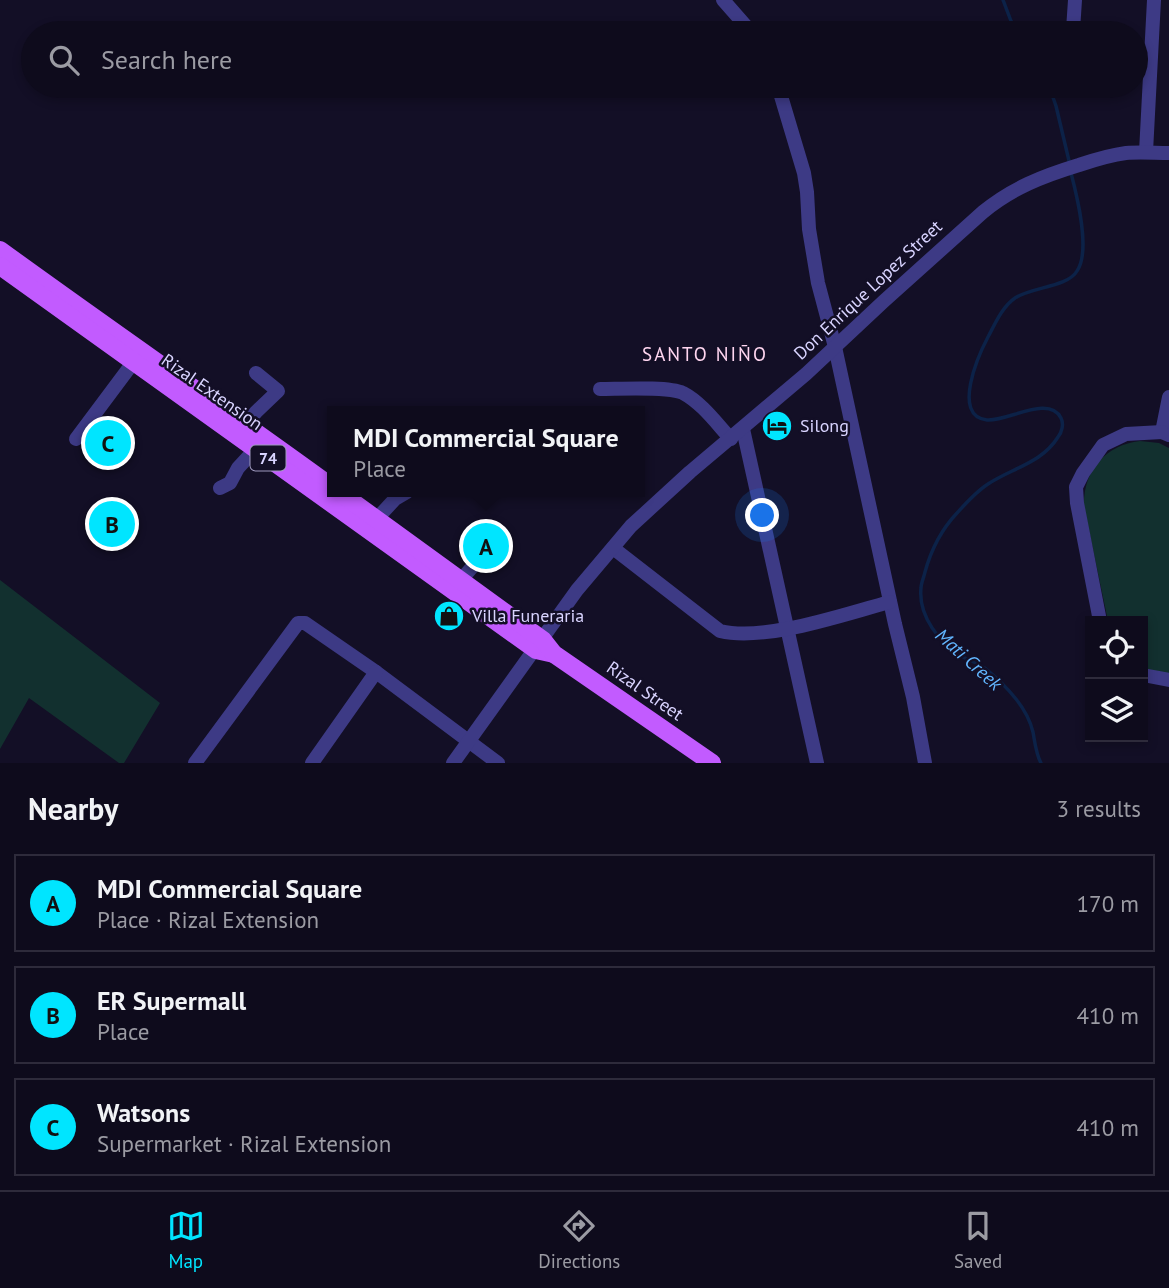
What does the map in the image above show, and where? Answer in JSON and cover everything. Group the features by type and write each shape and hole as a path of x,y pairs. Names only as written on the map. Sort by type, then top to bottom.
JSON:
{"main road":[{"name":"Rizal Extension","path":"0,250 138,357 327,492"},
{"name":"Rizal Extension","path":"0,266 246,424 260,444 327,484"},
{"name":"Rizal Extension","path":"334,497 544,648"},
{"name":"Rizal Extension","path":"344,497 378,529 461,580 544,648"},
{"name":"Rizal Street","path":"544,648 712,763"}],"street":[{"path":"723,0 741,21"},
{"path":"1074,21 1075,0"},
{"path":"1146,152 1154,0"},
{"path":"782,98 804,173 809,229 818,283 835,347 913,697 925,763"},
{"name":"Don Enrique Lopez Street","path":"453,763 544,648 577,590 631,526 806,374 997,200 1019,187 1082,164 1125,153 1169,153"},
{"path":"76,439 138,357"},
{"path":"246,424 278,391 256,373"},
{"path":"600,389 671,389 683,393 737,434 788,629 817,763"},
{"path":"1099,616 1076,487 1083,472 1103,445 1126,434 1166,433 1169,397"},
{"path":"220,488 230,483 238,468 260,444"},
{"path":"378,529 398,497"},
{"path":"612,548 720,631 746,634 788,629 890,602"},
{"path":"461,580 474,565"},
{"path":"195,763 298,623 305,624 376,672 498,763"},
{"path":"312,763 376,672"},
{"path":"1148,677 1169,681"}],"green space":[{"path":"1140,441 1159,443 1169,448 1169,677 1148,673 1148,616 1107,616 1084,506 1087,482 1098,462 1116,448"},
{"path":"0,580 160,703 124,763 119,763 29,698 0,749"}],"waterway":[{"name":"Mati Creek","path":"1003,0 1011,21"},
{"name":"Mati Creek","path":"1053,98 1070,165"},
{"name":"Mati Creek","path":"1041,763 1032,728 1022,707 990,672 954,651 939,637 923,609 921,588 927,564 941,533 957,513 972,497 997,478 1044,453 1061,430 1061,418 1055,411 1047,408 995,420 976,416 969,396 979,357 1006,306 1022,294 1058,284 1077,271 1081,262 1083,237 1071,173"}],"place":[{"name":"Silong","path":"777,426"},
{"name":"Watsons","path":"108,443"},
{"name":"ER Supermall","path":"112,524"},
{"name":"MDI Commercial Square","path":"486,546"},
{"name":"Villa Funeraria","path":"449,616"}],"district":[{"name":"SANTO NIÑO","path":"705,354"}]}
